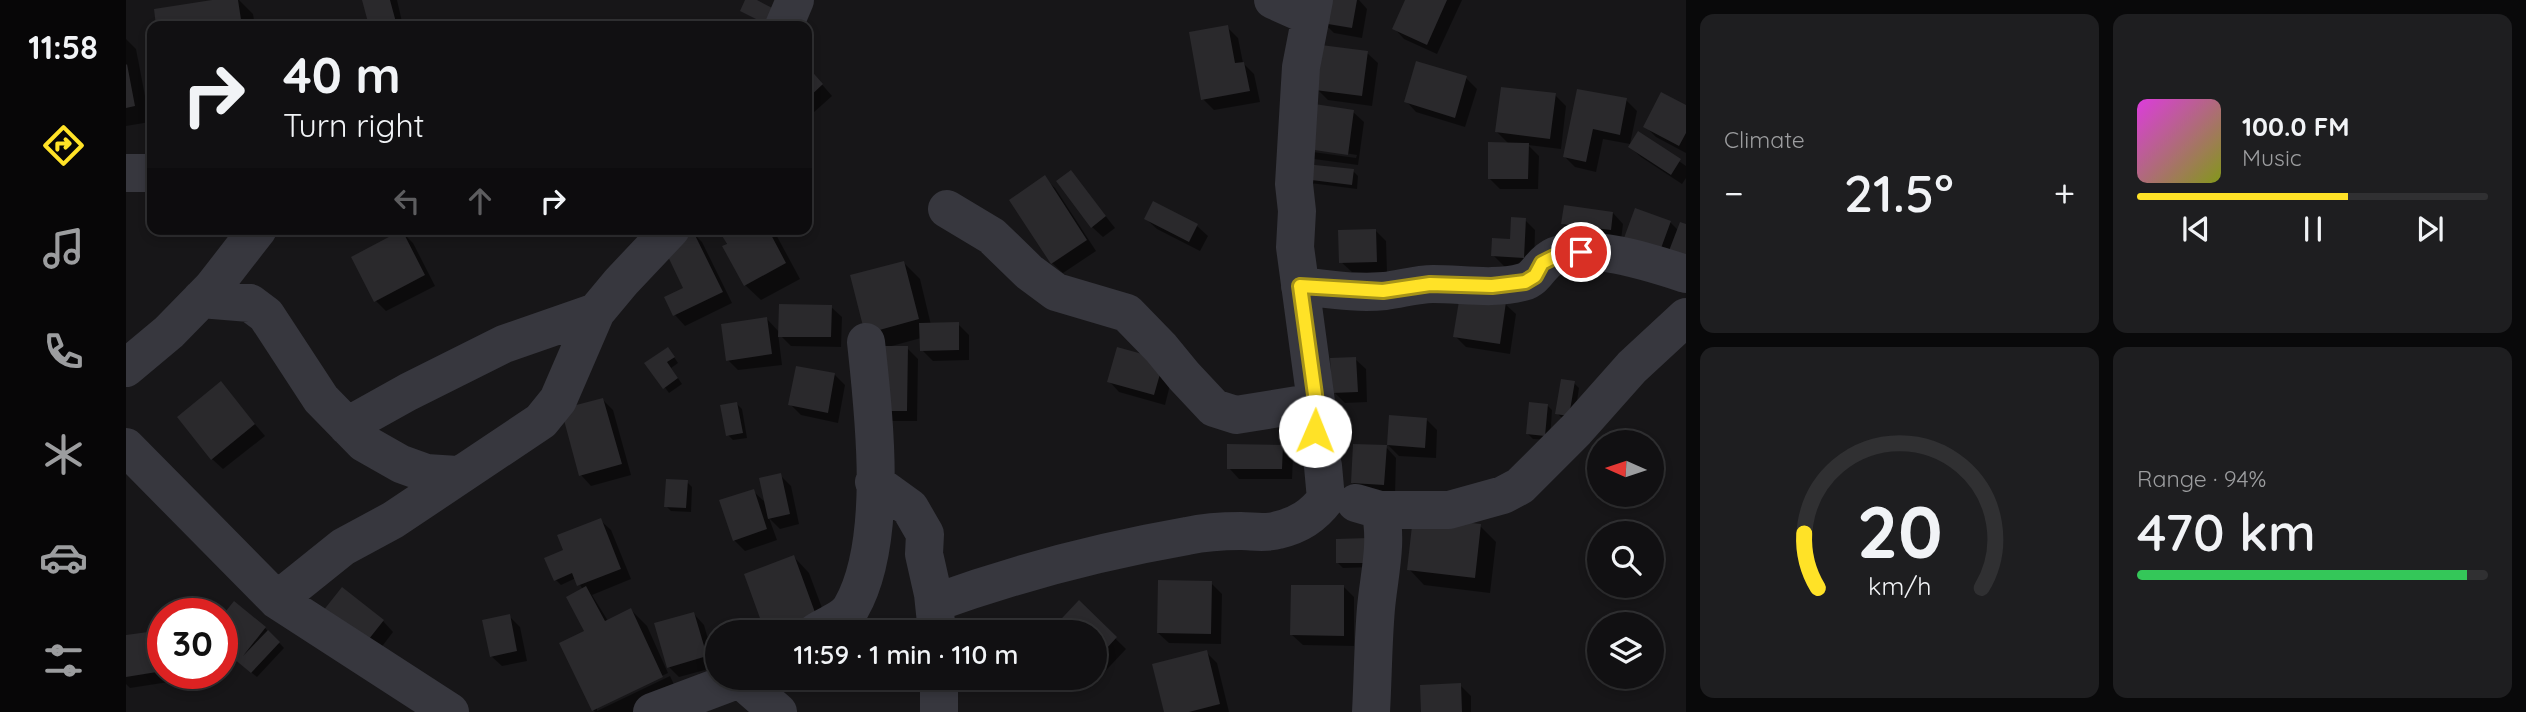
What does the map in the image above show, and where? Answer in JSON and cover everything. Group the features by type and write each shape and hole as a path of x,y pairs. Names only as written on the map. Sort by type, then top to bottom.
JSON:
{"street":[{"path":"786,21 795,0"},
{"path":"874,482 910,508 925,534 924,554 935,617 1051,564 1188,535 1225,531 1274,532 1297,524 1314,514 1326,499 1323,466 1315,431 1316,402 1295,247 1297,211 1294,184 1301,67 1312,8 1273,0"},
{"path":"947,209 992,236 1029,272 1056,292 1127,313 1214,408 1236,415 1316,402"},
{"path":"126,368 169,332 201,299 253,235"},
{"path":"277,600 343,547 393,520 541,421 558,400 596,312 665,235"},
{"path":"1300,286 1383,291 1430,284 1492,286 1525,282 1535,276 1542,263 1554,257 1581,252 1656,264 1686,274"},
{"path":"201,299 250,303 266,315 321,399 364,443 401,464 426,473 457,475"},
{"path":"347,426 504,344 596,312"},
{"path":"1326,499 1357,503 1380,510 1449,510 1503,495 1520,486 1576,430 1632,367 1686,317"},
{"path":"835,620 850,611 866,569 873,526 873,413 866,342"},
{"path":"126,447 277,600 450,712"},
{"path":"1371,712 1376,605 1382,568 1380,510"},
{"path":"652,712 711,690"},
{"path":"755,690 778,712"},
{"path":"939,690 939,712"}],"building":[{"path":"212,0 238,0 241,21 155,21 154,9"},
{"path":"362,0 390,0 396,21 368,21"},
{"path":"745,0 757,0 776,10 770,21 760,21 740,11"},
{"path":"1325,0 1357,0 1352,28 1322,23"},
{"path":"1405,0 1447,0 1427,45 1392,29"},
{"path":"1228,25 1235,63 1244,62 1250,91 1201,100 1189,32"},
{"path":"1321,45 1368,51 1362,96 1315,90"},
{"path":"1416,61 1467,76 1455,118 1404,102"},
{"path":"126,65 135,106 126,108"},
{"path":"812,72 823,84 812,94"},
{"path":"1501,87 1556,93 1550,139 1495,132"},
{"path":"1577,89 1627,98 1620,135 1593,129 1586,162 1563,157"},
{"path":"1661,92 1686,105 1686,133 1679,146 1643,127"},
{"path":"1308,103 1354,110 1348,155 1301,148"},
{"path":"1638,131 1681,159 1671,175 1628,147"},
{"path":"1488,142 1529,143 1528,179 1488,179"},
{"path":"1305,164 1354,169 1352,185 1303,179"},
{"path":"1071,170 1106,216 1091,228 1056,181"},
{"path":"1045,175 1087,240 1051,264 1009,200"},
{"path":"1153,201 1198,224 1189,242 1144,219"},
{"path":"1564,205 1613,212 1611,230 1561,224"},
{"path":"1635,208 1671,221 1660,251 1624,238"},
{"path":"1511,217 1526,218 1524,258 1491,256 1492,238 1510,239"},
{"path":"1680,222 1686,224 1686,264 1667,256"},
{"path":"1376,229 1377,262 1339,263 1338,230"},
{"path":"393,235 405,235 425,275 374,302 351,257"},
{"path":"680,235 695,235 723,292 673,316 664,297 683,288 662,244"},
{"path":"722,235 771,235 786,263 744,286 722,246 727,244"},
{"path":"904,261 919,319 865,334 850,275"},
{"path":"1460,295 1506,302 1500,344 1453,337"},
{"path":"779,304 832,305 831,337 778,337"},
{"path":"767,317 772,354 726,361 721,324"},
{"path":"959,322 959,350 920,351 919,323"},
{"path":"881,346 908,346 907,411 880,411"},
{"path":"668,347 675,357 667,362 678,378 663,389 644,363"},
{"path":"1117,347 1164,360 1154,395 1107,382"},
{"path":"1356,357 1358,392 1332,393 1330,358"},
{"path":"796,366 835,373 828,413 788,405"},
{"path":"1561,379 1575,381 1569,416 1555,414"},
{"path":"221,381 255,424 211,460 177,417"},
{"path":"603,398 622,464 579,476 561,409"},
{"path":"737,402 743,433 726,436 720,405"},
{"path":"1529,402 1548,404 1545,436 1526,434"},
{"path":"1389,415 1427,418 1425,448 1387,445"},
{"path":"1227,444 1283,445 1282,469 1227,469"},
{"path":"1353,444 1387,445 1384,485 1351,483"},
{"path":"781,473 790,514 768,519 759,478"},
{"path":"666,479 688,480 686,508 664,507"},
{"path":"754,489 767,529 733,541 719,500"},
{"path":"1413,517 1481,524 1475,578 1407,570"},
{"path":"601,518 621,569 577,586 572,573 554,581 544,558 563,550 557,535"},
{"path":"1369,538 1369,563 1336,563 1336,539"},
{"path":"794,555 818,620 761,620 744,574"},
{"path":"1158,580 1212,581 1211,634 1157,633"},
{"path":"1291,585 1344,585 1344,636 1290,635"},
{"path":"586,586 605,621 631,608 663,677 592,711 559,643 584,631 566,597"},
{"path":"342,587 384,620 365,644 323,611"},
{"path":"1079,600 1100,620 1060,620"},
{"path":"238,604 266,627 243,656 268,630 280,642 251,673 238,662"},
{"path":"694,612 705,657 667,668 654,623"},
{"path":"510,614 517,651 490,657 482,620"},
{"path":"1107,627 1117,637 1107,648"},
{"path":"147,632 147,674 126,677 126,635"},
{"path":"1207,650 1220,704 1189,712 1164,712 1152,664"},
{"path":"1461,683 1462,712 1421,712 1420,685"}],"route":[{"path":"1315,431 1316,402 1300,286 1383,291 1430,284 1492,286 1525,282 1535,276 1542,263 1565,253 1581,252"}]}
